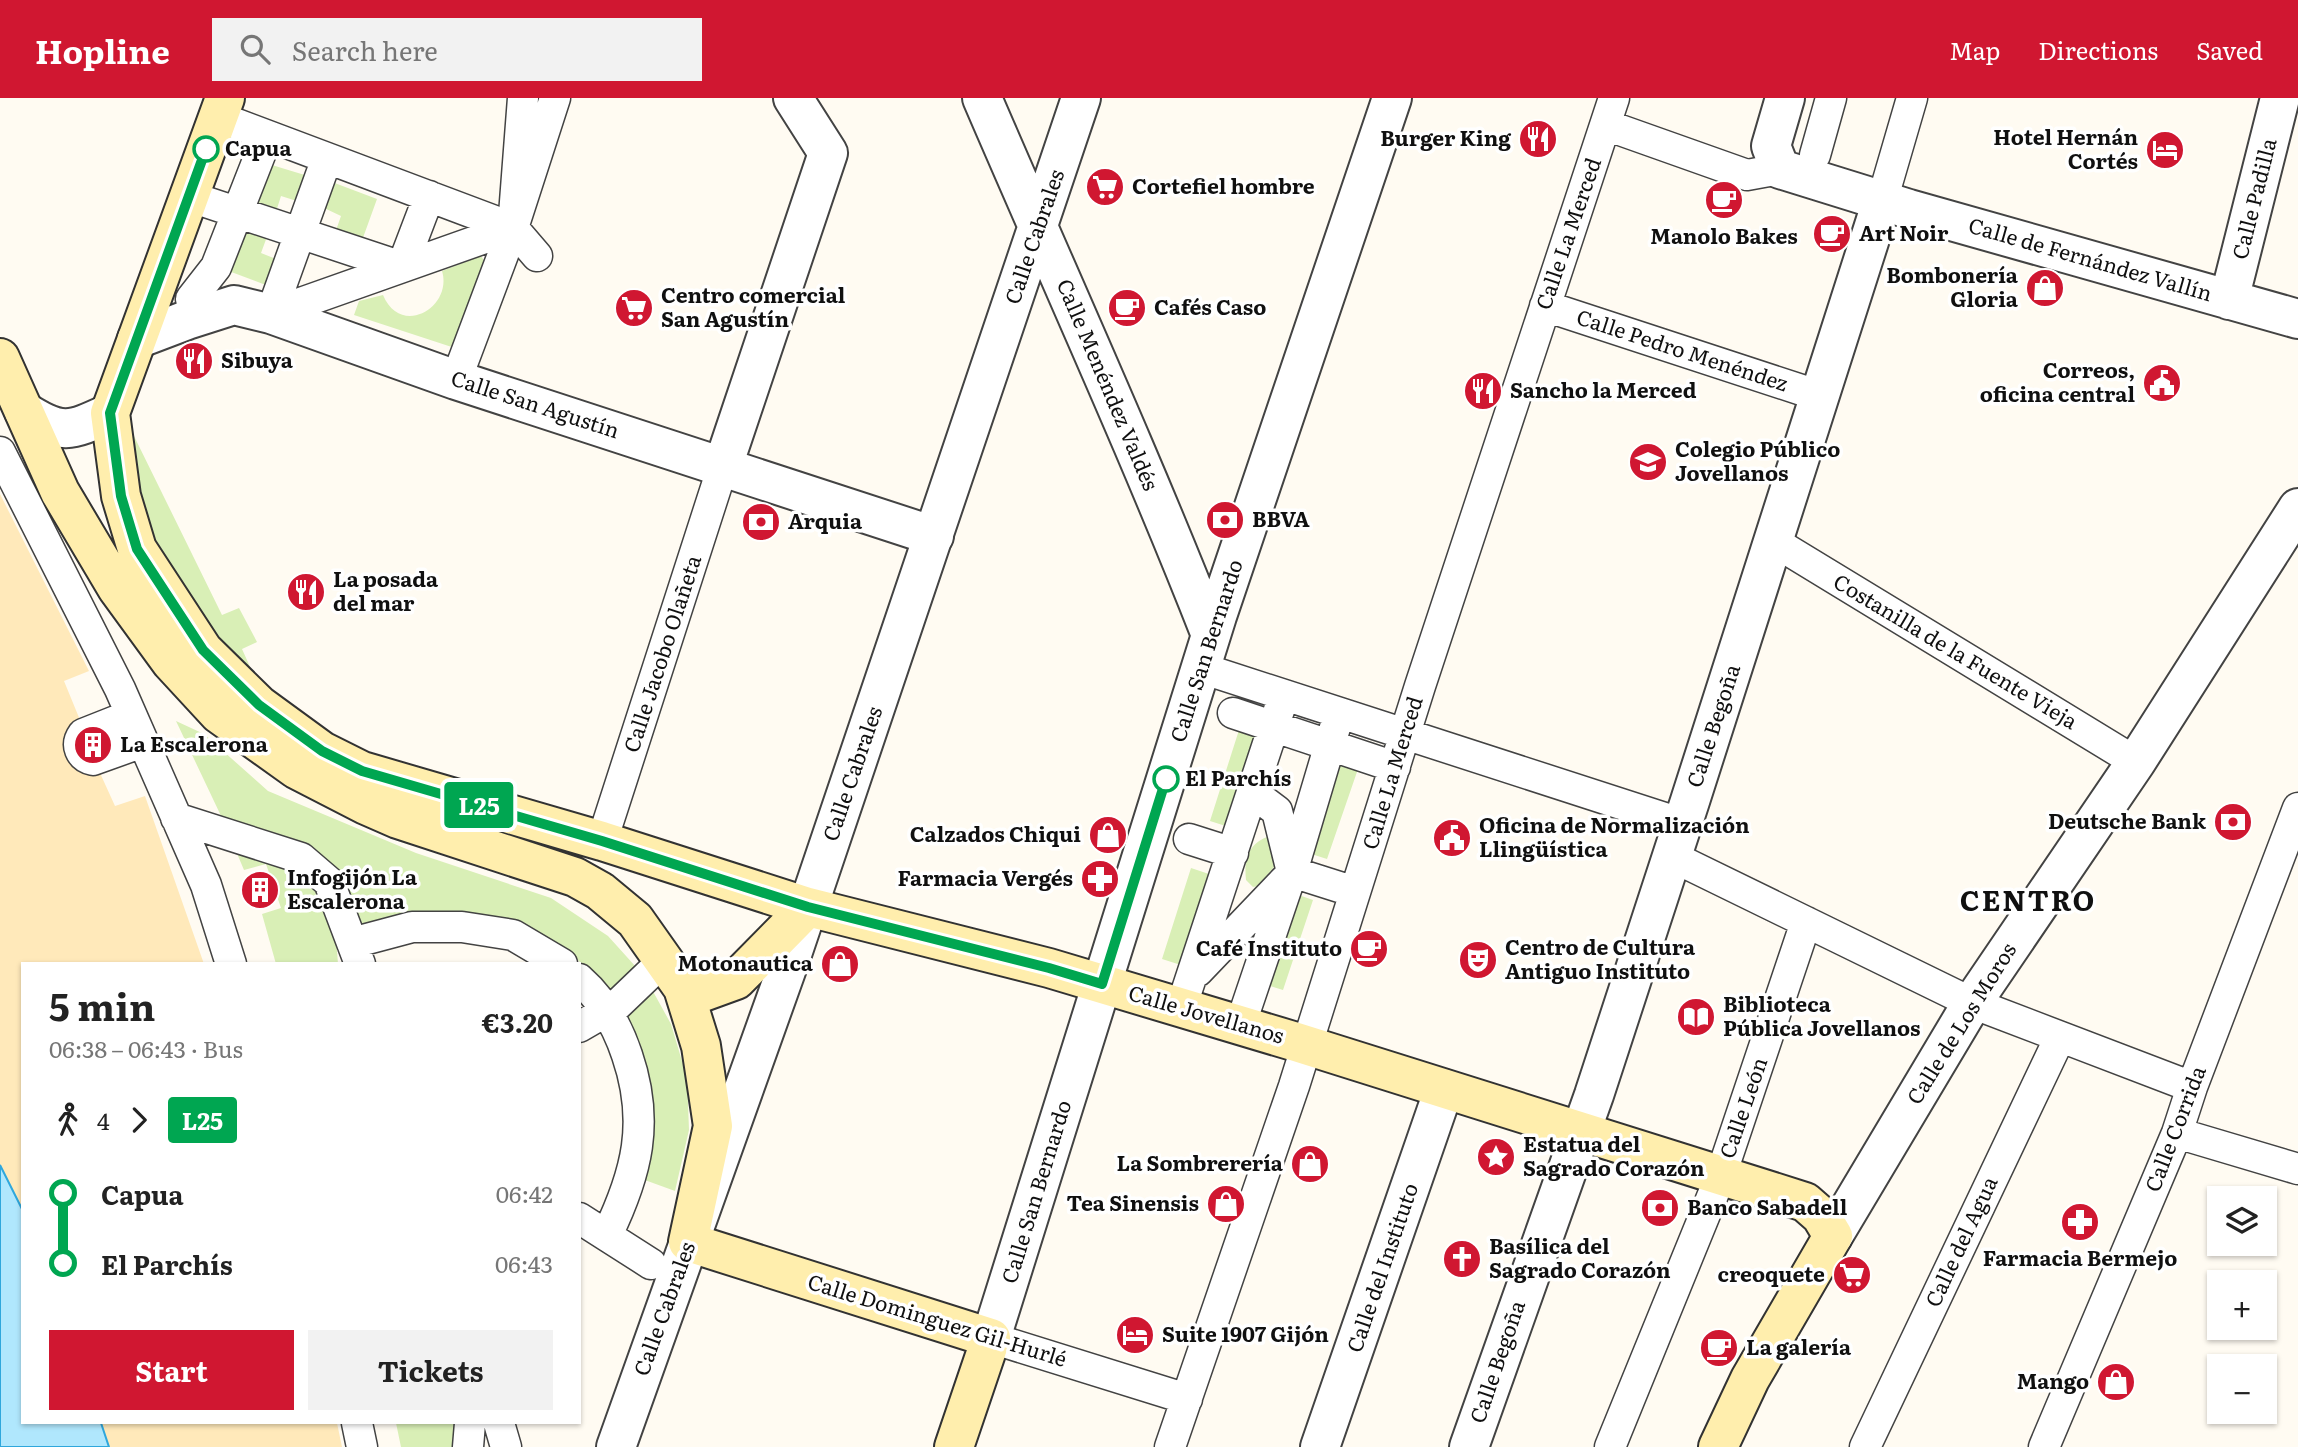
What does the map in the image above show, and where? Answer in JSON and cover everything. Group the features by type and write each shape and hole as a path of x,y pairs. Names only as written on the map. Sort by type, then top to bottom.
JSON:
{"main road":[{"path":"110,413 222,107"},
{"path":"0,358 60,492 117,588 171,662 219,714 296,769 366,805 398,819 575,877 600,891 635,920 674,974 701,1046 713,1126 688,1242"},
{"name":"Calle Jovellanos","path":"110,413 121,496 137,549 203,650 259,705 322,751 362,771 602,841 808,907 1102,984 1187,992 1246,1009 1307,1046 1805,1202 1821,1216 1833,1236"},
{"path":"674,974 703,992 736,979 808,907"},
{"name":"Calle de Los Moros","path":"1718,1447 1750,1379 1833,1236"},
{"name":"Calle Dominguez Gil-Hurlé","path":"688,1242 991,1338"},
{"name":"Calle San Bernardo","path":"954,1447 991,1338"}],"street":[{"path":"513,228 523,98"},
{"path":"456,380 513,228 555,98"},
{"path":"723,466 828,153 793,98"},
{"name":"Calle Menéndez Valdés","path":"982,98 1076,310 1206,651"},
{"name":"Calle Cabrales","path":"616,1447 808,907 1081,98"},
{"name":"Calle San Bernardo","path":"991,1338 1206,651 1392,98"},
{"path":"1785,98 1771,146 1798,162"},
{"path":"1610,111 1747,175 1798,162 1831,98"},
{"path":"1882,201 1912,98"},
{"name":"Calle Padilla","path":"2229,299 2280,98"},
{"path":"222,107 267,136 513,228 537,257"},
{"name":"Calle La Merced","path":"1170,1447 1307,1046 1404,736 1610,111"},
{"path":"191,299 211,276 267,136"},
{"path":"327,158 300,233 287,301 402,267 513,228"},
{"name":"Calle de Fernández Vallín","path":"1798,162 1882,201 2298,319"},
{"path":"402,267 429,196"},
{"name":"Calle Begoña","path":"1469,1447 1579,1131 1594,1096 1882,201"},
{"path":"206,202 402,267"},
{"name":"Calle San Agustín","path":"137,339 234,305 271,314 456,380 934,536"},
{"name":"Calle Pedro Menéndez","path":"1545,306 1820,396"},
{"path":"24,411 55,428 73,428 110,413"},
{"path":"0,452 131,715 206,885 231,962"},
{"name":"Calle Jacobo Olañeta","path":"602,841 723,466"},
{"name":"Calle de Los Moros","path":"1833,1236 1972,1003 2136,762 2298,509"},
{"name":"Costanilla de la Fuente Vieja","path":"1773,541 2136,762"},
{"path":"1206,651 1284,695 1404,736 1677,840 1806,922 1972,1003 2192,1087"},
{"path":"1187,992 1284,695"},
{"path":"1233,713 1395,767"},
{"path":"1246,1009 1292,872 1339,713"},
{"path":"131,715 83,734 79,744 82,755 93,760 143,742"},
{"path":"1252,793 1276,811 1292,872"},
{"name":"Calle Corrida","path":"2044,1447 2177,1133 2298,808"},
{"path":"176,818 301,858 329,882 353,951 412,927 462,927 513,935 559,962"},
{"path":"1189,839 1233,853"},
{"path":"1233,853 1242,924 1246,1009"},
{"path":"1292,872 1355,892"},
{"path":"1187,992 1242,924 1292,872"},
{"name":"Calle León","path":"1611,1447 1721,1175 1806,922"},
{"path":"581,1026 674,974"},
{"path":"581,981 612,1008 633,1071 639,1102 640,1136 633,1173 607,1236"},
{"name":"Calle del Agua","path":"1865,1447 2060,1037"},
{"name":"Calle del Instituto","path":"1320,1447 1444,1089"},
{"path":"2177,1133 2298,1168"},
{"path":"581,1219 651,1264"},
{"name":"Calle Dominguez Gil-Hurlé","path":"991,1338 1187,1399"},
{"path":"357,1424 362,1447"},
{"path":"468,1447 470,1424"},
{"path":"499,1424 506,1447"}],"green space":[{"path":"262,162 308,176 300,202 281,196 274,218 248,210"},
{"path":"332,182 377,199 360,246 334,236 341,216 322,207"},
{"path":"242,224 268,234 261,253 281,261 271,287 226,270"},
{"path":"481,256 493,274 467,352 354,315 359,301 383,295 391,308 401,314 412,316 423,313 433,306 440,296 442,271"},
{"path":"133,434 222,615 239,608 257,642 242,649 251,669 243,673 159,558 140,508 132,457"},
{"path":"176,721 204,734 268,791 416,853 551,898 608,936 645,977 671,1024 687,1078 689,1130 675,1191 642,1179 605,988 581,962 549,942 336,938 338,962 275,962 262,914 281,908 266,864 244,870"},
{"path":"1239,730 1263,738 1232,828 1210,821"},
{"path":"1334,761 1358,769 1327,859 1305,852"},
{"path":"1267,837 1272,840 1274,867 1258,886 1253,887 1246,880 1246,860 1255,844"},
{"path":"1191,868 1215,876 1184,966 1162,959"},
{"path":"1290,892 1313,900 1283,990 1260,983"},
{"path":"396,1424 464,1424 463,1447 401,1447"}],"sand":[{"path":"0,494 89,671 64,681 80,720 83,771 100,773 115,806 145,796 203,962 21,962 21,1424 337,1424 342,1447 0,1447"}],"water":[{"path":"0,1165 21,1207 21,1424 101,1424 109,1447 0,1447"}],"bus line":[{"name":"L25","path":"206,149 110,413 121,496 137,549 203,650 259,705 322,751 362,771 602,841 808,907 1102,984 1166,779"}],"place":[{"name":"Burger King","path":"1538,139"},
{"name":"Capua","path":"206,149"},
{"name":"Hotel Hernán Cortés","path":"2165,150"},
{"name":"Cortefiel hombre","path":"1105,187"},
{"name":"Manolo Bakes","path":"1724,200"},
{"name":"Art Noir","path":"1832,234"},
{"name":"Bombonería Gloria","path":"2045,288"},
{"name":"Centro comercial San Agustín","path":"634,308"},
{"name":"Cafés Caso","path":"1127,308"},
{"name":"Sibuya","path":"194,361"},
{"name":"Correos, oficina central","path":"2162,383"},
{"name":"Sancho la Merced","path":"1483,391"},
{"name":"Colegio Público Jovellanos","path":"1648,462"},
{"name":"BBVA","path":"1225,520"},
{"name":"Arquia","path":"761,522"},
{"name":"La posada del mar","path":"306,592"},
{"name":"La Escalerona","path":"93,745"},
{"name":"El Parchís","path":"1166,779"},
{"name":"Deutsche Bank","path":"2233,822"},
{"name":"Calzados Chiqui","path":"1108,835"},
{"name":"Oficina de Normalización Llingüística","path":"1452,838"},
{"name":"Farmacia Vergés","path":"1100,879"},
{"name":"Infogijón La Escalerona","path":"260,890"},
{"name":"Café Instituto","path":"1369,949"},
{"name":"Centro de Cultura Antiguo Instituto","path":"1478,960"},
{"name":"Motonautica","path":"840,964"},
{"name":"Biblioteca Pública Jovellanos","path":"1696,1017"},
{"name":"Estatua del Sagrado Corazón","path":"1496,1157"},
{"name":"La Sombrerería","path":"1310,1164"},
{"name":"Tea Sinensis","path":"1226,1204"},
{"name":"Banco Sabadell","path":"1660,1208"},
{"name":"Farmacia Bermejo","path":"2080,1222"},
{"name":"Basílica del Sagrado Corazón","path":"1462,1259"},
{"name":"creoquete","path":"1852,1275"},
{"name":"Suite 1907 Gijón","path":"1135,1335"},
{"name":"La galería","path":"1719,1348"},
{"name":"Mango","path":"2116,1382"}],"district":[{"name":"CENTRO","path":"2028,901"}]}
